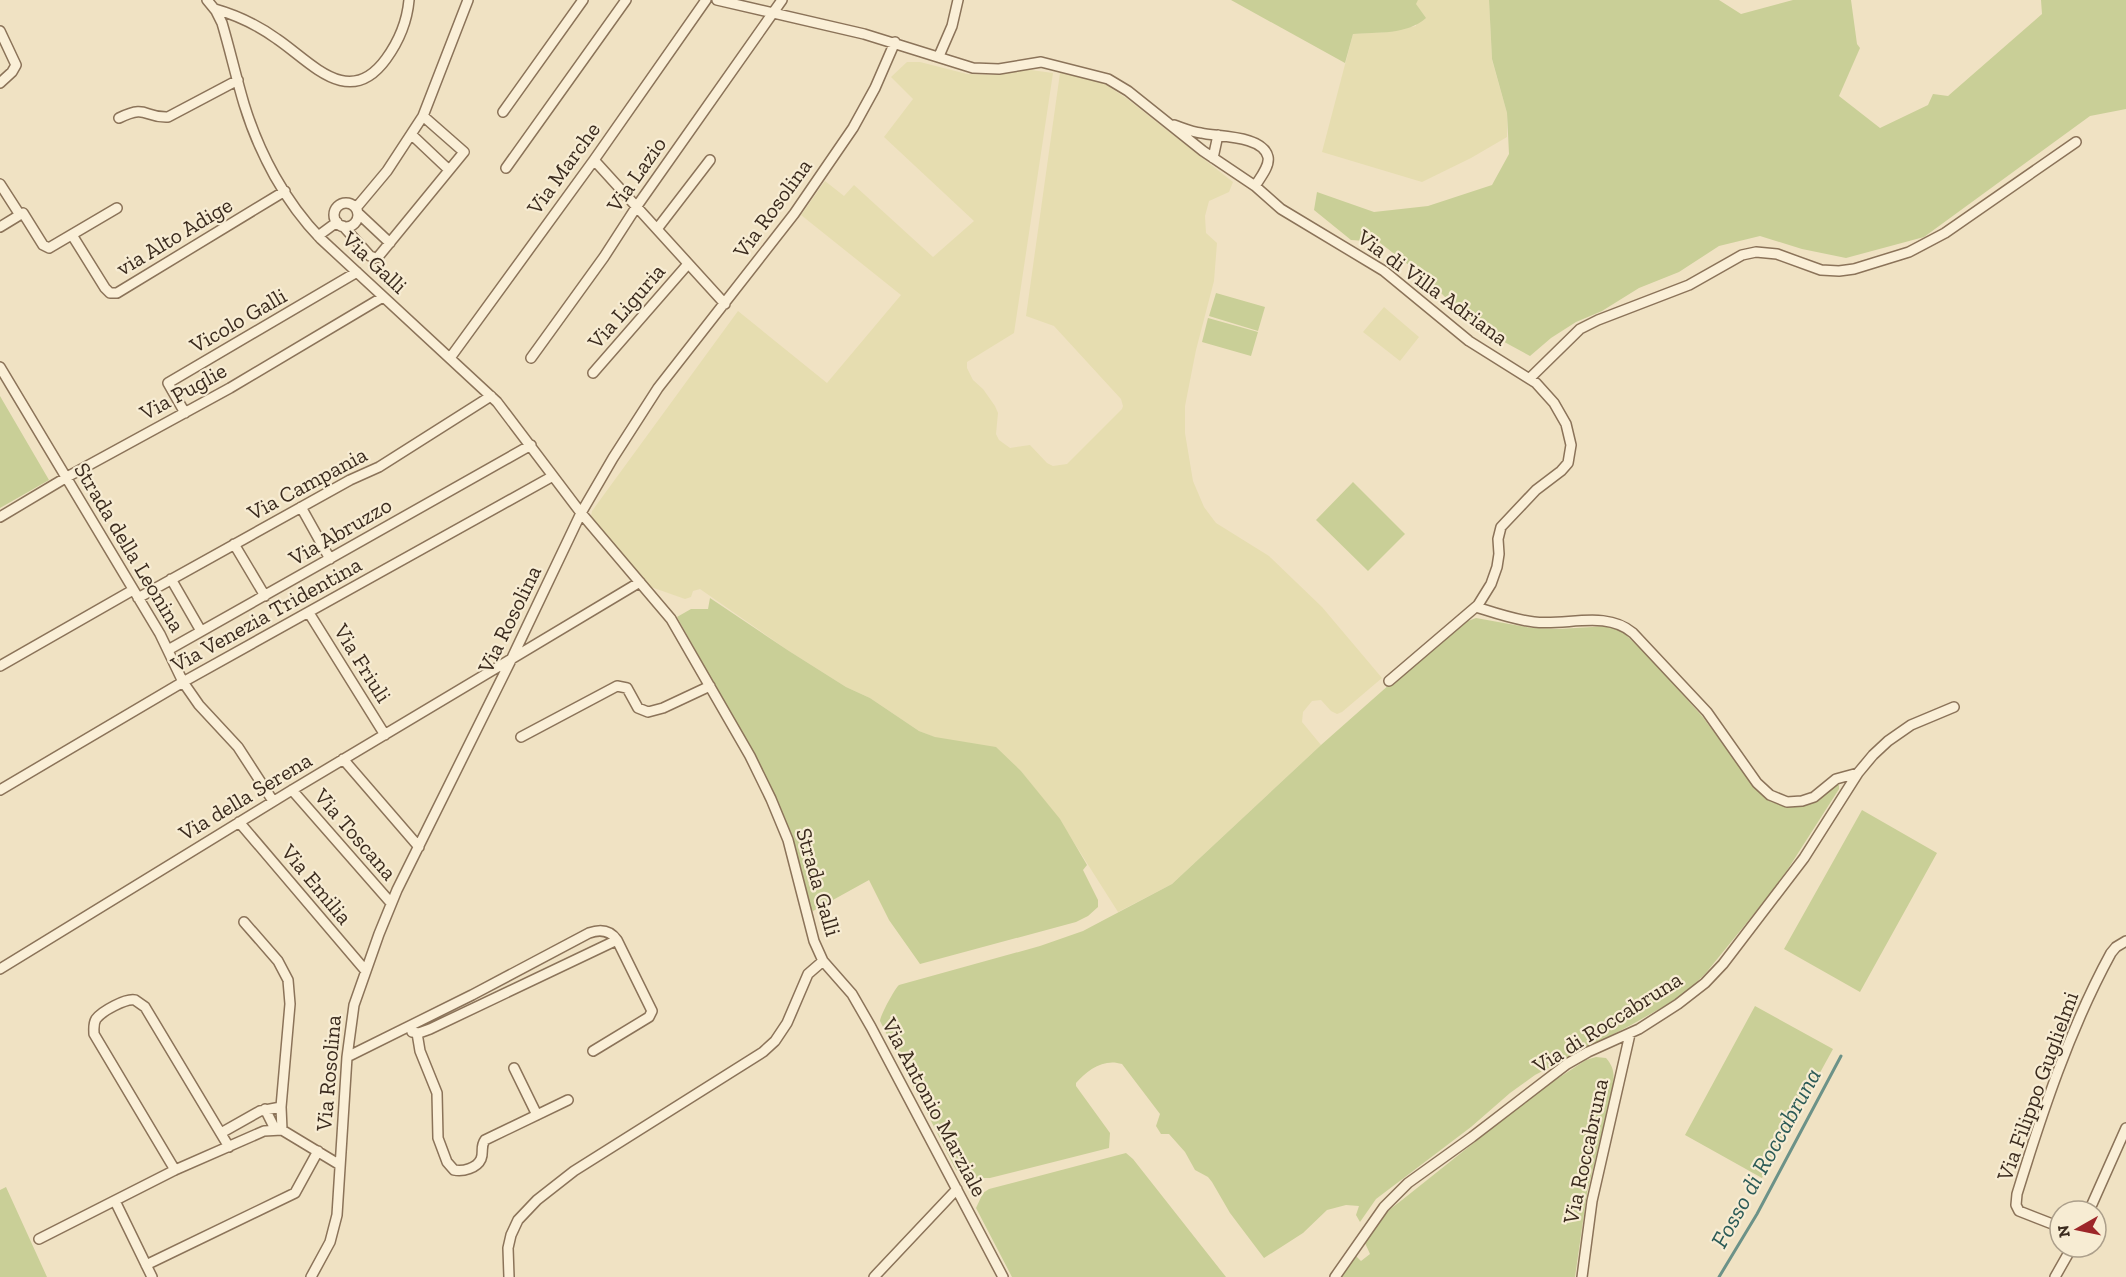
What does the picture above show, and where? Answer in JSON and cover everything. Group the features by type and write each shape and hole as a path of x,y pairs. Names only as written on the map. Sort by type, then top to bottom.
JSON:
{"street":[{"name":"Via Galli","path":"207,0 215,9 225,34 254,133 265,158 285,191 318,236 491,396 531,445 581,513"},
{"path":"215,9 237,17 269,34 314,68 339,80 349,82 376,72 386,60 404,27 410,0"},
{"path":"318,236 340,224 354,224 357,210 412,135 423,116 468,0"},
{"path":"503,112 583,0"},
{"path":"506,168 626,0"},
{"name":"Via Marche","path":"450,358 594,160 706,0"},
{"name":"Via di Villa Adriana","path":"717,0 895,42 979,69 999,69 1041,62 1098,75 1123,88 1212,158 1255,186 1283,210 1384,271 1474,345 1530,378 1554,403 1563,417 1570,437 1570,456 1564,468 1536,490 1501,527 1497,567 1491,584 1476,607"},
{"name":"Via Lazio","path":"531,358 782,0"},
{"path":"939,56 952,26 958,0"},
{"path":"0,31 16,65 11,74 0,83"},
{"name":"Via Rosolina","path":"311,1277 334,1229 338,1208 347,1057 352,1015 365,970 391,903 581,513 613,458 658,388 794,214 853,128 875,88 895,42"},
{"path":"119,118 139,110 168,117 238,80"},
{"path":"390,243 349,203 341,204 335,210 340,224 373,258 380,256 464,152 423,116"},
{"name":"Via di Villa Adriana","path":"1171,124 1200,133 1249,141 1266,152 1268,165 1255,186"},
{"path":"412,135 449,170"},
{"path":"1212,158 1218,135"},
{"path":"1530,378 1573,335 1585,327 1689,285 1742,255 1756,252 1777,254 1816,269 1834,272 1854,269 1922,247 2076,142"},
{"path":"594,160 725,304"},
{"path":"657,229 710,160"},
{"path":"0,184 45,247 52,247 117,208"},
{"name":"via Alto Adige","path":"72,235 103,285 110,292 117,293 285,191"},
{"path":"0,227 21,214"},
{"name":"Via Liguria","path":"593,373 688,264"},
{"name":"Vicolo Galli","path":"185,413 168,383 357,272"},
{"name":"Via Puglie","path":"0,517 67,477 185,413 383,297"},
{"name":"Strada della Leonina","path":"0,368 136,594 168,650 183,682 199,705 240,750 273,801"},
{"name":"Via Campania","path":"0,666 136,594 171,579 350,480 379,467 491,396"},
{"name":"Via Abruzzo","path":"168,650 531,445"},
{"name":"Via Venezia Tridentina","path":"0,790 183,682 553,476"},
{"path":"301,507 330,559"},
{"name":"Strada Galli","path":"509,1277 508,1248 511,1235 518,1220 531,1206 574,1171 763,1052 784,1029 808,974 823,961 814,941 785,832 757,769 671,619 581,513"},
{"path":"234,544 265,596"},
{"path":"171,579 201,632"},
{"name":"Via della Serena","path":"0,969 273,801 640,582"},
{"path":"1389,681 1476,607 1531,622 1600,621 1624,627 1633,633 1707,712 1759,786 1774,798 1790,802 1809,799 1836,779 1858,773"},
{"name":"Via Friuli","path":"309,613 385,735"},
{"path":"521,737 617,686 627,688 640,710 648,712 663,708 710,686"},
{"name":"Via di Roccabruna","path":"1335,1277 1384,1207 1402,1188 1567,1064 1588,1052 1630,1034 1688,997 1723,964 1804,858 1858,773 1879,748 1897,734 1924,719 1954,707"},
{"path":"343,759 419,847"},
{"name":"Via Toscana","path":"292,790 391,903"},
{"name":"Via Emilia","path":"239,822 365,970"},
{"path":"244,922 278,961 288,980 290,1004 278,1130"},
{"path":"347,1057 588,933 603,931 611,933 617,940 652,1011 648,1017 593,1051"},
{"path":"404,1029 417,1033 430,1029 617,940"},
{"name":"Via Filippo Guglielmi","path":"2048,1222 2021,1212 2016,1205 2016,1198 2076,1030 2111,953 2116,946 2126,941"},
{"name":"Via Antonio Marziale","path":"823,961 852,994 871,1027 1003,1277"},
{"path":"175,1170 96,1037 94,1026 99,1016 127,1000 132,999 141,1003 229,1147"},
{"path":"417,1033 420,1051 437,1093 438,1138 447,1162 453,1169 462,1171 477,1164 482,1158 484,1141 568,1100"},
{"name":"Via Roccabruna","path":"1582,1277 1592,1201 1630,1034"},
{"path":"514,1068 537,1115"},
{"path":"220,1133 265,1109 281,1107"},
{"path":"265,1109 278,1130 340,1165"},
{"path":"2094,1199 2126,1128"},
{"path":"39,1239 175,1170 264,1131 278,1130"},
{"path":"146,1265 295,1193 318,1151"},
{"path":"874,1277 957,1189"},
{"path":"115,1201 152,1277"},
{"path":"2055,1277 2065,1259"}],"shaded area":[{"path":"1418,0 1489,0 1492,60 1507,113 1507,137 1422,182 1322,152 1353,34 1387,32 1416,26 1415,4"},
{"path":"907,62 920,62 967,74 992,75 1023,69 1053,73 1014,333 967,362 967,368 973,380 983,389 995,406 998,413 996,434 999,440 1010,448 1030,445 1047,463 1053,466 1067,464 1123,406 1121,399 1054,326 1026,316 1060,73 1088,77 1105,84 1233,182 1229,192 1209,201 1205,216 1206,233 1217,243 1214,281 1196,350 1185,406 1185,433 1193,481 1204,507 1216,523 1269,556 1322,607 1382,678 1337,714 1321,700 1312,701 1303,712 1302,722 1321,745 1172,884 1118,912 1059,819 1021,771 919,731 870,698 846,687 789,651 700,589 693,591 691,597 685,599 651,587 641,578 591,516 592,511 738,311 827,383 901,295 801,215 825,181 844,196 854,185 933,257 974,221 884,137 913,99 891,77"},
{"path":"1384,307 1419,337 1400,361 1363,332"}],"green space":[{"path":"1231,0 1418,0 1416,4 1426,18 1401,30 1353,34 1345,63"},
{"path":"1489,0 1719,0 1741,14 1793,0 1851,0 1857,44 1860,48 1839,96 1880,128 1928,105 1933,94 1948,96 2042,14 2041,0 2126,0 2126,109 2090,116 1924,237 1846,258 1802,249 1760,236 1719,246 1679,272 1639,288 1602,311 1576,322 1551,338 1530,356 1473,325 1428,280 1379,242 1351,240 1314,210 1317,192 1374,212 1428,206 1492,185 1509,154 1507,113 1492,59"},
{"path":"1216,293 1265,307 1258,331 1209,316"},
{"path":"1208,318 1258,332 1251,356 1202,342"},
{"path":"0,396 49,480 0,508"},
{"path":"1353,482 1405,534 1368,571 1316,520"},
{"path":"710,598 789,651 846,687 870,698 919,731 935,737 996,747 1021,771 1060,819 1087,865 1083,870 1098,900 1098,907 1088,916 1076,922 920,964 889,920 869,880 813,911 809,907 777,799 677,617 691,609 708,609"},
{"path":"1476,618 1532,628 1609,626 1624,633 1649,657 1702,716 1756,789 1771,802 1790,807 1802,806 1815,800 1837,783 1839,785 1839,789 1779,883 1705,974 1687,991 1668,1004 1535,1075 1376,1199 1360,1222 1356,1215 1359,1206 1346,1205 1327,1210 1303,1233 1264,1258 1230,1213 1208,1177 1195,1170 1185,1152 1169,1134 1161,1134 1156,1126 1160,1114 1122,1064 1109,1063 1096,1066 1076,1083 1110,1133 1109,1148 990,1178 972,1178 956,1170 880,1021 899,985 1040,946 1083,931 1172,884 1390,684 1468,621"},
{"path":"1862,810 1937,853 1860,992 1784,949"},
{"path":"1755,1006 1833,1049 1762,1178 1685,1135"},
{"path":"1596,1057 1606,1058 1611,1065 1614,1076 1613,1088 1587,1193 1575,1277 1341,1277 1356,1256 1361,1261 1370,1254 1365,1243 1389,1210 1540,1090 1586,1060"},
{"path":"1126,1153 1226,1277 1012,1277 976,1208 983,1193 989,1189"},
{"path":"6,1187 47,1277 0,1277 0,1190"}],"waterway":[{"name":"Fosso di Roccabruna","path":"1719,1277 1757,1214 1841,1056"}]}
